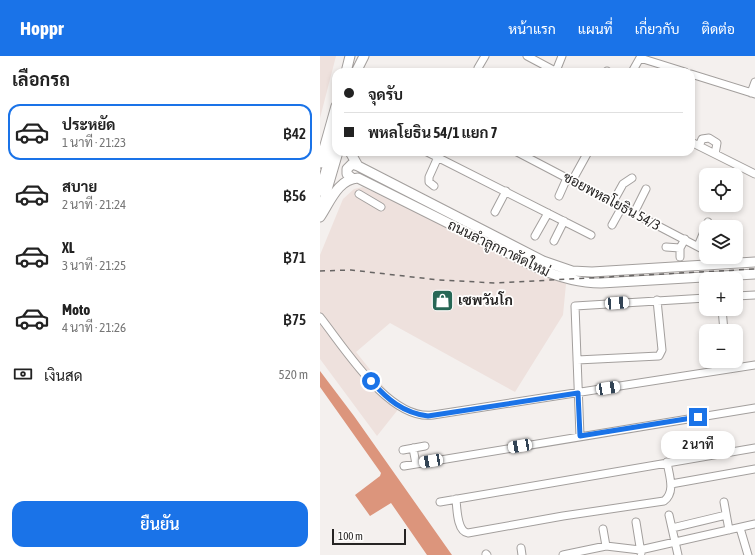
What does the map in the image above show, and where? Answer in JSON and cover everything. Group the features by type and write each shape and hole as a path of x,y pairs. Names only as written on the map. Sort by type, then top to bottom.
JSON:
{"main road":[{"path":"347,68 350,56"},
{"path":"358,68 365,56"},
{"path":"362,68 365,56"},
{"path":"320,162 332,120"},
{"path":"320,191 332,150"},
{"path":"320,216 337,156"},
{"path":"352,156 358,166"},
{"path":"320,216 342,184 352,178 347,174 347,169 352,164 358,166"},
{"name":"ถนนลำลูกกาตัดใหม่","path":"358,166 543,260 566,269 592,272 755,261"},
{"name":"ถนนลำลูกกาตัดใหม่","path":"352,178 363,179 538,268 559,277 600,283 755,274"}],"street":[{"path":"478,68 485,56"},
{"path":"527,56 550,68"},
{"path":"558,68 562,56"},
{"path":"634,68 640,57 673,68"},
{"path":"695,75 753,94 755,82"},
{"path":"698,146 702,138 709,138 717,144 715,154"},
{"path":"695,144 755,174"},
{"name":"ซอยพหลโยธิน 54/3","path":"525,156 698,246"},
{"path":"559,196 585,156"},
{"path":"434,186 429,182 429,177 438,157 591,235"},
{"path":"613,202 623,184 632,178"},
{"path":"634,213 646,189"},
{"path":"495,212 506,191"},
{"path":"359,194 381,207"},
{"path":"612,225 622,206"},
{"path":"535,236 548,213"},
{"path":"554,240 564,221"},
{"path":"680,257 680,248 685,239"},
{"path":"666,247 680,248"},
{"path":"743,260 755,261"},
{"path":"743,296 755,295"},
{"path":"580,436 575,306 699,298"},
{"path":"577,360 659,356 662,350 657,300"},
{"path":"320,317 379,390 394,404 418,415 428,416 755,365"},
{"path":"404,466 755,408"},
{"path":"403,450 425,446"},
{"path":"413,448 416,464"},
{"path":"440,502 755,448"},
{"path":"456,499 461,529 468,534 563,516 664,500 669,497 671,484 667,462"},
{"path":"671,484 755,469"},
{"path":"724,502 729,530"},
{"path":"669,515 678,555"},
{"path":"672,528 726,515"},
{"path":"636,522 641,553"},
{"path":"563,555 606,546 641,553 675,542 755,524"},
{"path":"740,528 748,555"},
{"path":"603,529 606,546"}],"shaded area":[{"path":"320,56 336,56 332,68 320,118"},
{"name":"เซพวันโก","path":"363,187 566,284 563,315 515,392 390,323 356,352 400,407 377,436 320,359 320,255 343,199 354,189"},
{"path":"320,371 354,416 452,555 427,555 391,503 370,516 355,495 380,476 381,473 320,387"}],"railway":[{"path":"320,271 351,270 439,280 496,283 755,269"}],"place":[{"name":"เซพวันโก","path":"442,300"}],"route":[{"path":"371,381 394,404 418,415 428,416 578,393 580,436 698,417"}]}
